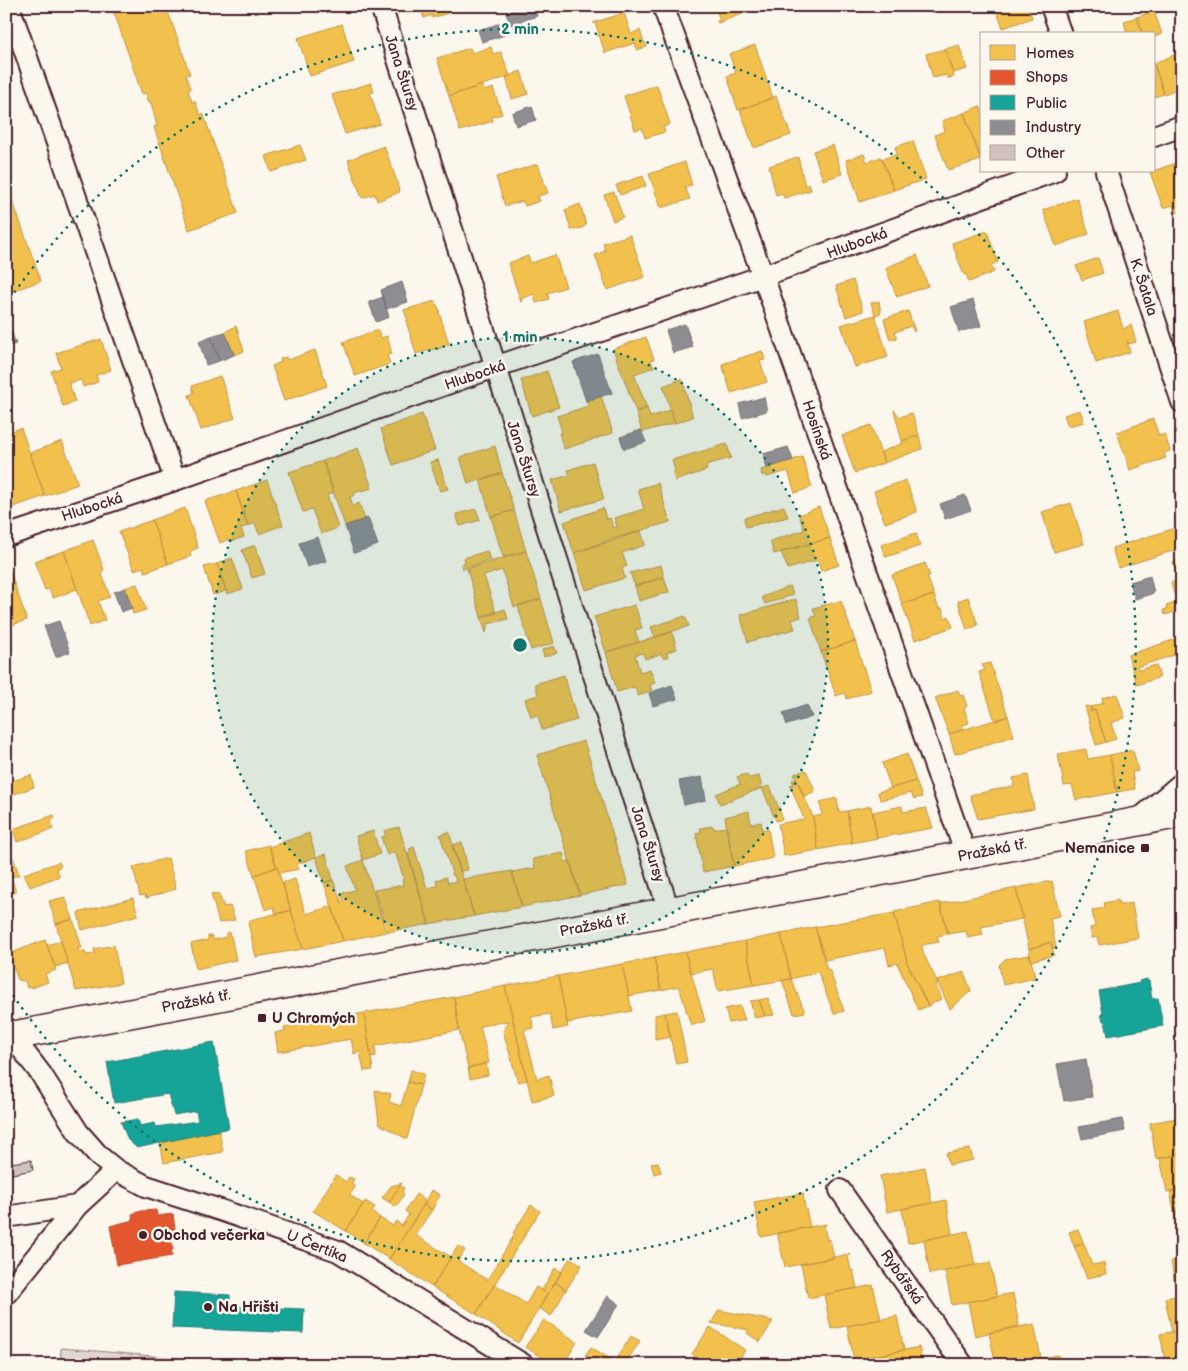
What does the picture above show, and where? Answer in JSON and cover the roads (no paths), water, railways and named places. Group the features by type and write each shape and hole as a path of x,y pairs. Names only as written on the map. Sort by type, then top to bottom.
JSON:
{"main road":[{"name":"Pražská tř.","path":"8,1034 966,856 1182,813"}],"street":[{"path":"9,6 174,480"},
{"name":"Jana Štursy","path":"381,6 669,911"},
{"name":"Hosínská","path":"662,6 763,276 966,856"},
{"path":"1052,6 1059,32"},
{"path":"1156,135 1182,126"},
{"name":"Hlubocká","path":"6,536 174,480 495,367 763,276 1052,172"},
{"name":"K. Šatala","path":"1106,172 1182,402"},
{"path":"1136,822 1182,783"},
{"name":"U Čertíka","path":"8,1034 41,1074 78,1132 100,1157 116,1170 146,1186 338,1251 524,1365"},
{"path":"6,1294 77,1206 116,1170"},
{"name":"Rybářská","path":"840,1190 963,1365"},
{"path":"6,1217 77,1206"}],"place":[{"name":"Nemanice","path":"1145,848"},
{"name":"U Chromých","path":"262,1018"},
{"name":"Obchod večerka","path":"143,1235"},
{"name":"Na Hřišti","path":"208,1307"}]}
